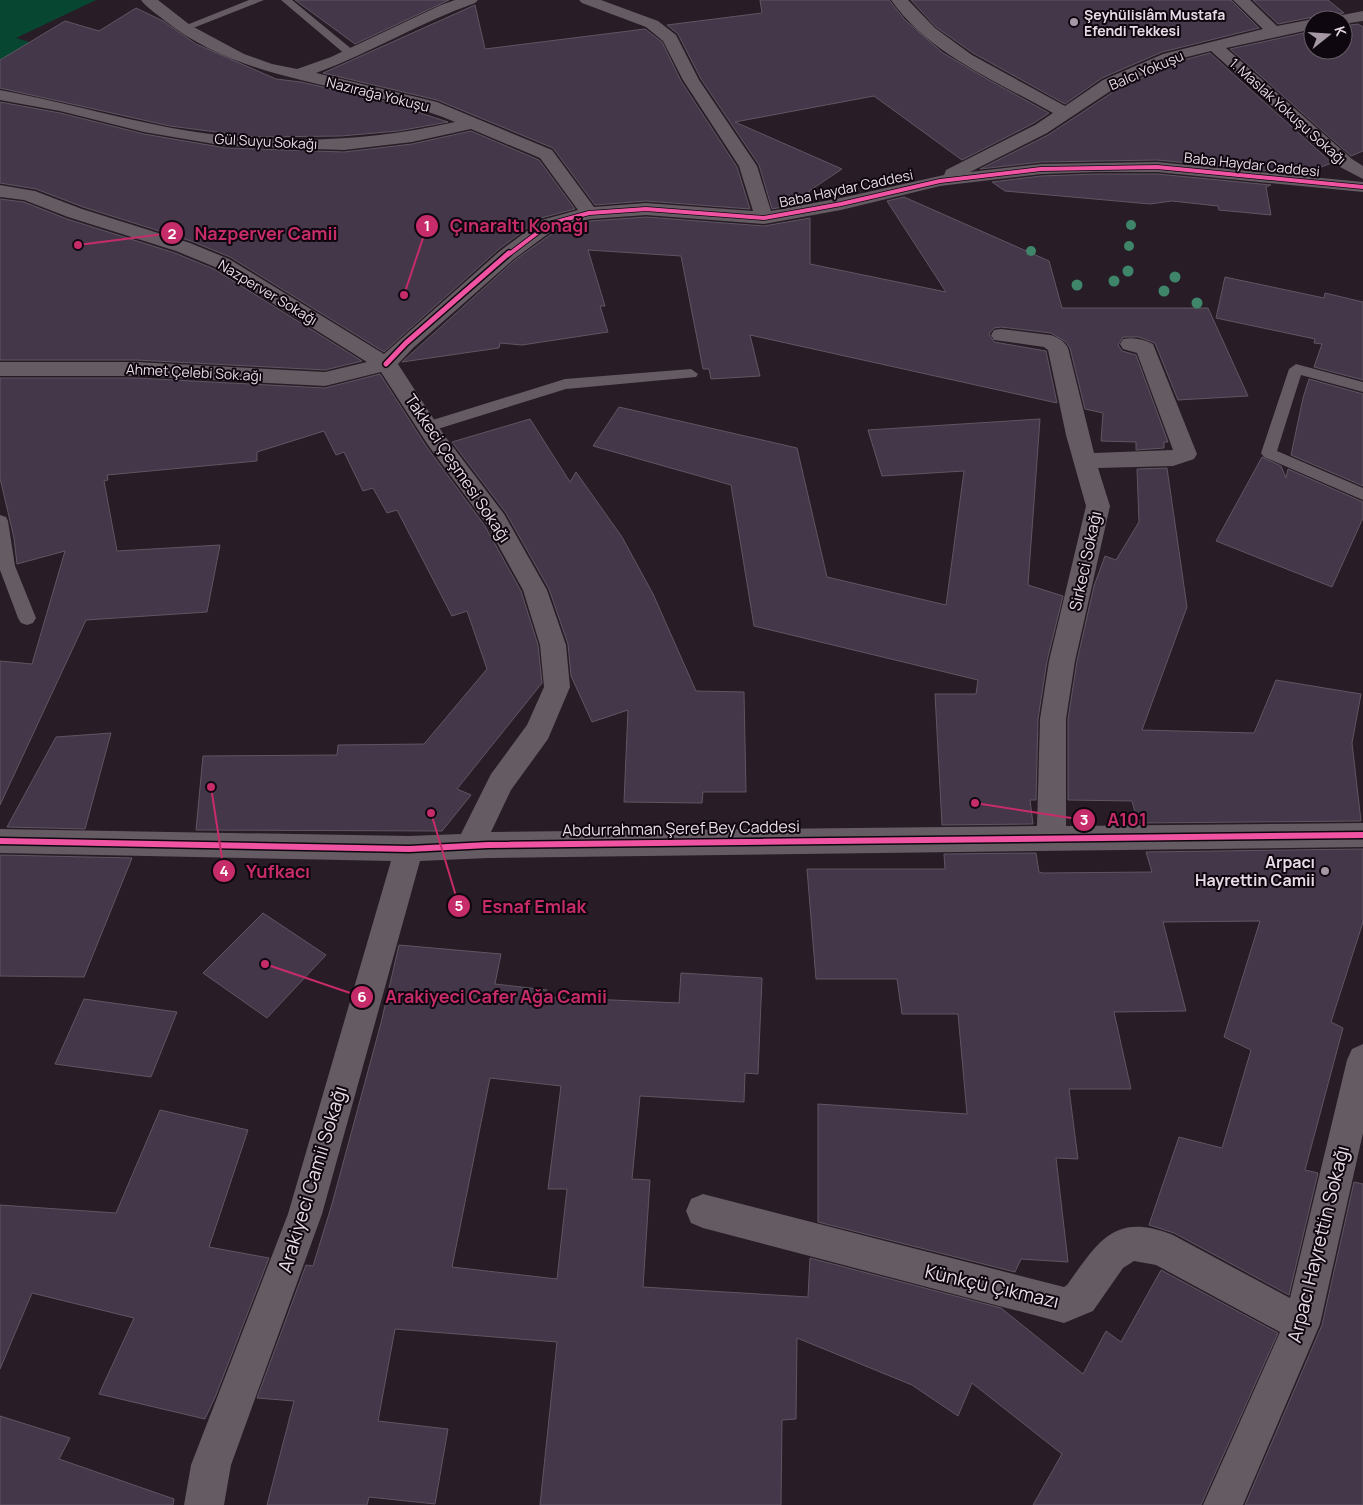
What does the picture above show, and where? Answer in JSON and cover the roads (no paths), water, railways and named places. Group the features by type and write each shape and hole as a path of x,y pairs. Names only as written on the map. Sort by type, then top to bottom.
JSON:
{"street":[{"name":"Nazırağa Yokuşu","path":"149,0 184,28 238,57 268,68 351,85 431,106 546,154 588,213"},
{"path":"296,74 350,54 446,8 470,0"},
{"path":"587,0 652,24 670,38 691,80 748,166 764,218"},
{"path":"899,0 929,31 966,58 1066,113"},
{"path":"1241,0 1274,31"},
{"name":"Balcı Yokuşu","path":"940,181 1041,129 1109,84 1169,57 1274,31 1303,26"},
{"name":"1. Maslak Yokuşu Sokağı","path":"1215,46 1346,163 1363,174"},
{"name":"Gül Suyu Sokağı","path":"0,96 60,106 144,127 226,141 344,145 412,137 475,123"},
{"name":"Baba Haydar Caddesi","path":"386,364 406,343 507,255 549,224 588,213 646,209 764,218 842,204 940,181 1041,169 1149,167 1363,187"},
{"name":"Nazperver Sokağı","path":"0,191 28,195 75,213 183,247 222,263 386,364"},
{"name":"Sirkeci Sokağı","path":"1001,335 1050,341 1058,348 1084,461 1098,506 1062,661 1053,719 1051,837"},
{"path":"1084,461 1173,458 1186,454 1146,349 1139,344 1130,344"},
{"name":"Ahmet Çelebi Sok.ağı","path":"0,369 136,369 325,379 386,364"},
{"name":"Takkeci Çeşmesi Sokağı","path":"386,364 396,375 428,427 496,520 535,590 554,645 557,687 538,731 501,782 470,846"},
{"name":"Abdurrahman Şeref Bey Caddesi","path":"0,841 409,849 470,846 1051,837 1363,835"},
{"name":"Arakiyeci Camii Sokağı","path":"204,1505 211,1465 305,1214 409,849"},
{"name":"Arpacı Hayrettin Sokağı","path":"1223,1505 1302,1324 1363,1060"},
{"name":"Künkçü Çıkmazı","path":"702,1211 1064,1305 1080,1298 1110,1255 1132,1243 1160,1248 1302,1324"}],"lane":[{"path":"184,28 258,0"},
{"path":"286,0 350,54"},
{"path":"1363,388 1296,369 1269,453 1363,494"},
{"path":"428,427 565,384 691,374"},
{"path":"0,521 7,566 27,618"}],"place":[{"name":"Şeyhülislâm Mustafa Efendi Tekkesi","path":"1074,22"},
{"name":"Nazperver Camii","path":"78,245"},
{"name":"Çınaraltı Konağı","path":"404,295"},
{"name":"Yufkacı","path":"211,787"},
{"name":"A101","path":"975,803"},
{"name":"Esnaf Emlak","path":"431,813"},
{"name":"Arpacı Hayrettin Camii","path":"1325,871"},
{"name":"Arakiyeci Cafer Ağa Camii","path":"265,964"}]}
